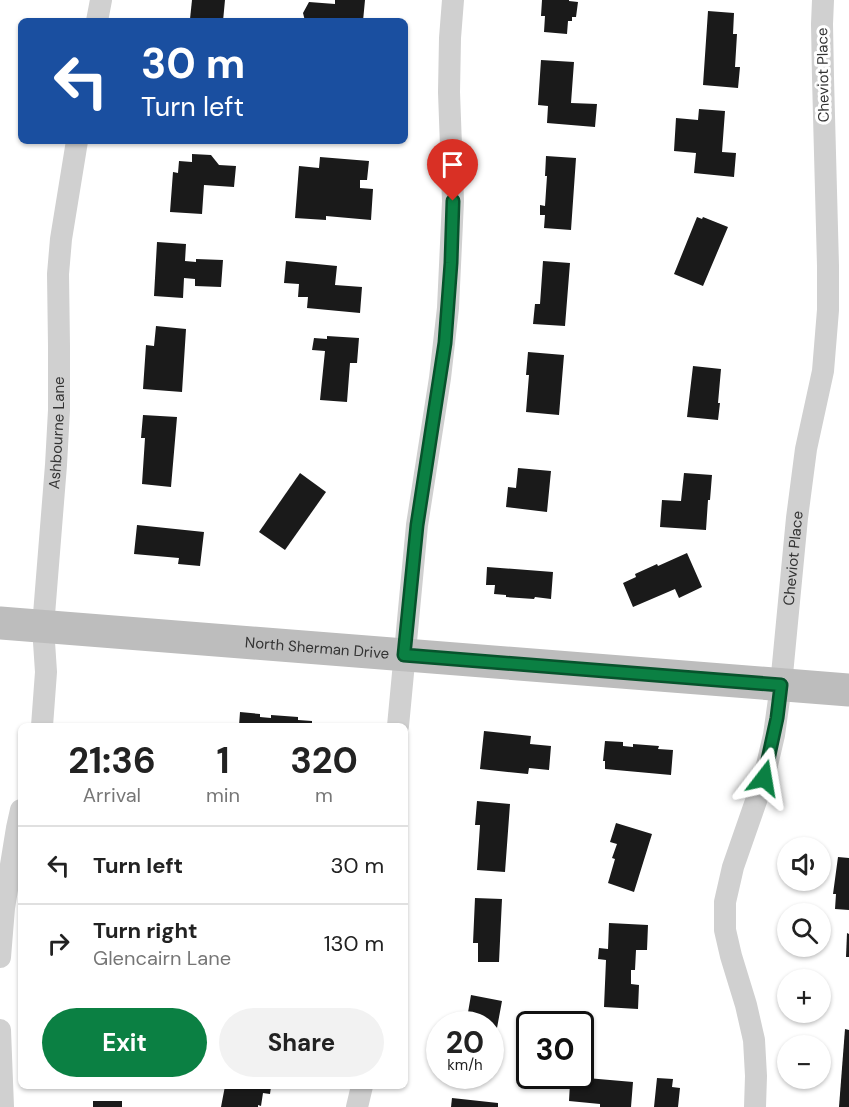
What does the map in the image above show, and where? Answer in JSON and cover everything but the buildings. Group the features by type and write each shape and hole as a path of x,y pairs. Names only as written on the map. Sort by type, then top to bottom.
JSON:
{"main road":[{"name":"North Sherman Drive","path":"0,623 849,690"}],"street":[{"path":"98,18 101,0"},
{"path":"398,723 417,525 445,343 448,308 453,201 449,92 453,0"},
{"name":"Cheviot Place","path":"755,1107 754,1040 725,930 725,902 732,867 769,761 777,718 806,449 823,371 828,310 823,0"},
{"name":"Ashbourne Lane","path":"42,723 46,672 43,627 56,465 60,373 58,274 61,239 77,144"},
{"path":"0,957 4,908 18,821"},
{"path":"0,1030 3,1107"},
{"path":"357,1107 361,1089"}],"route":[{"path":"453,201 445,343 417,525 404,655 781,685 777,718 764,778"}]}
